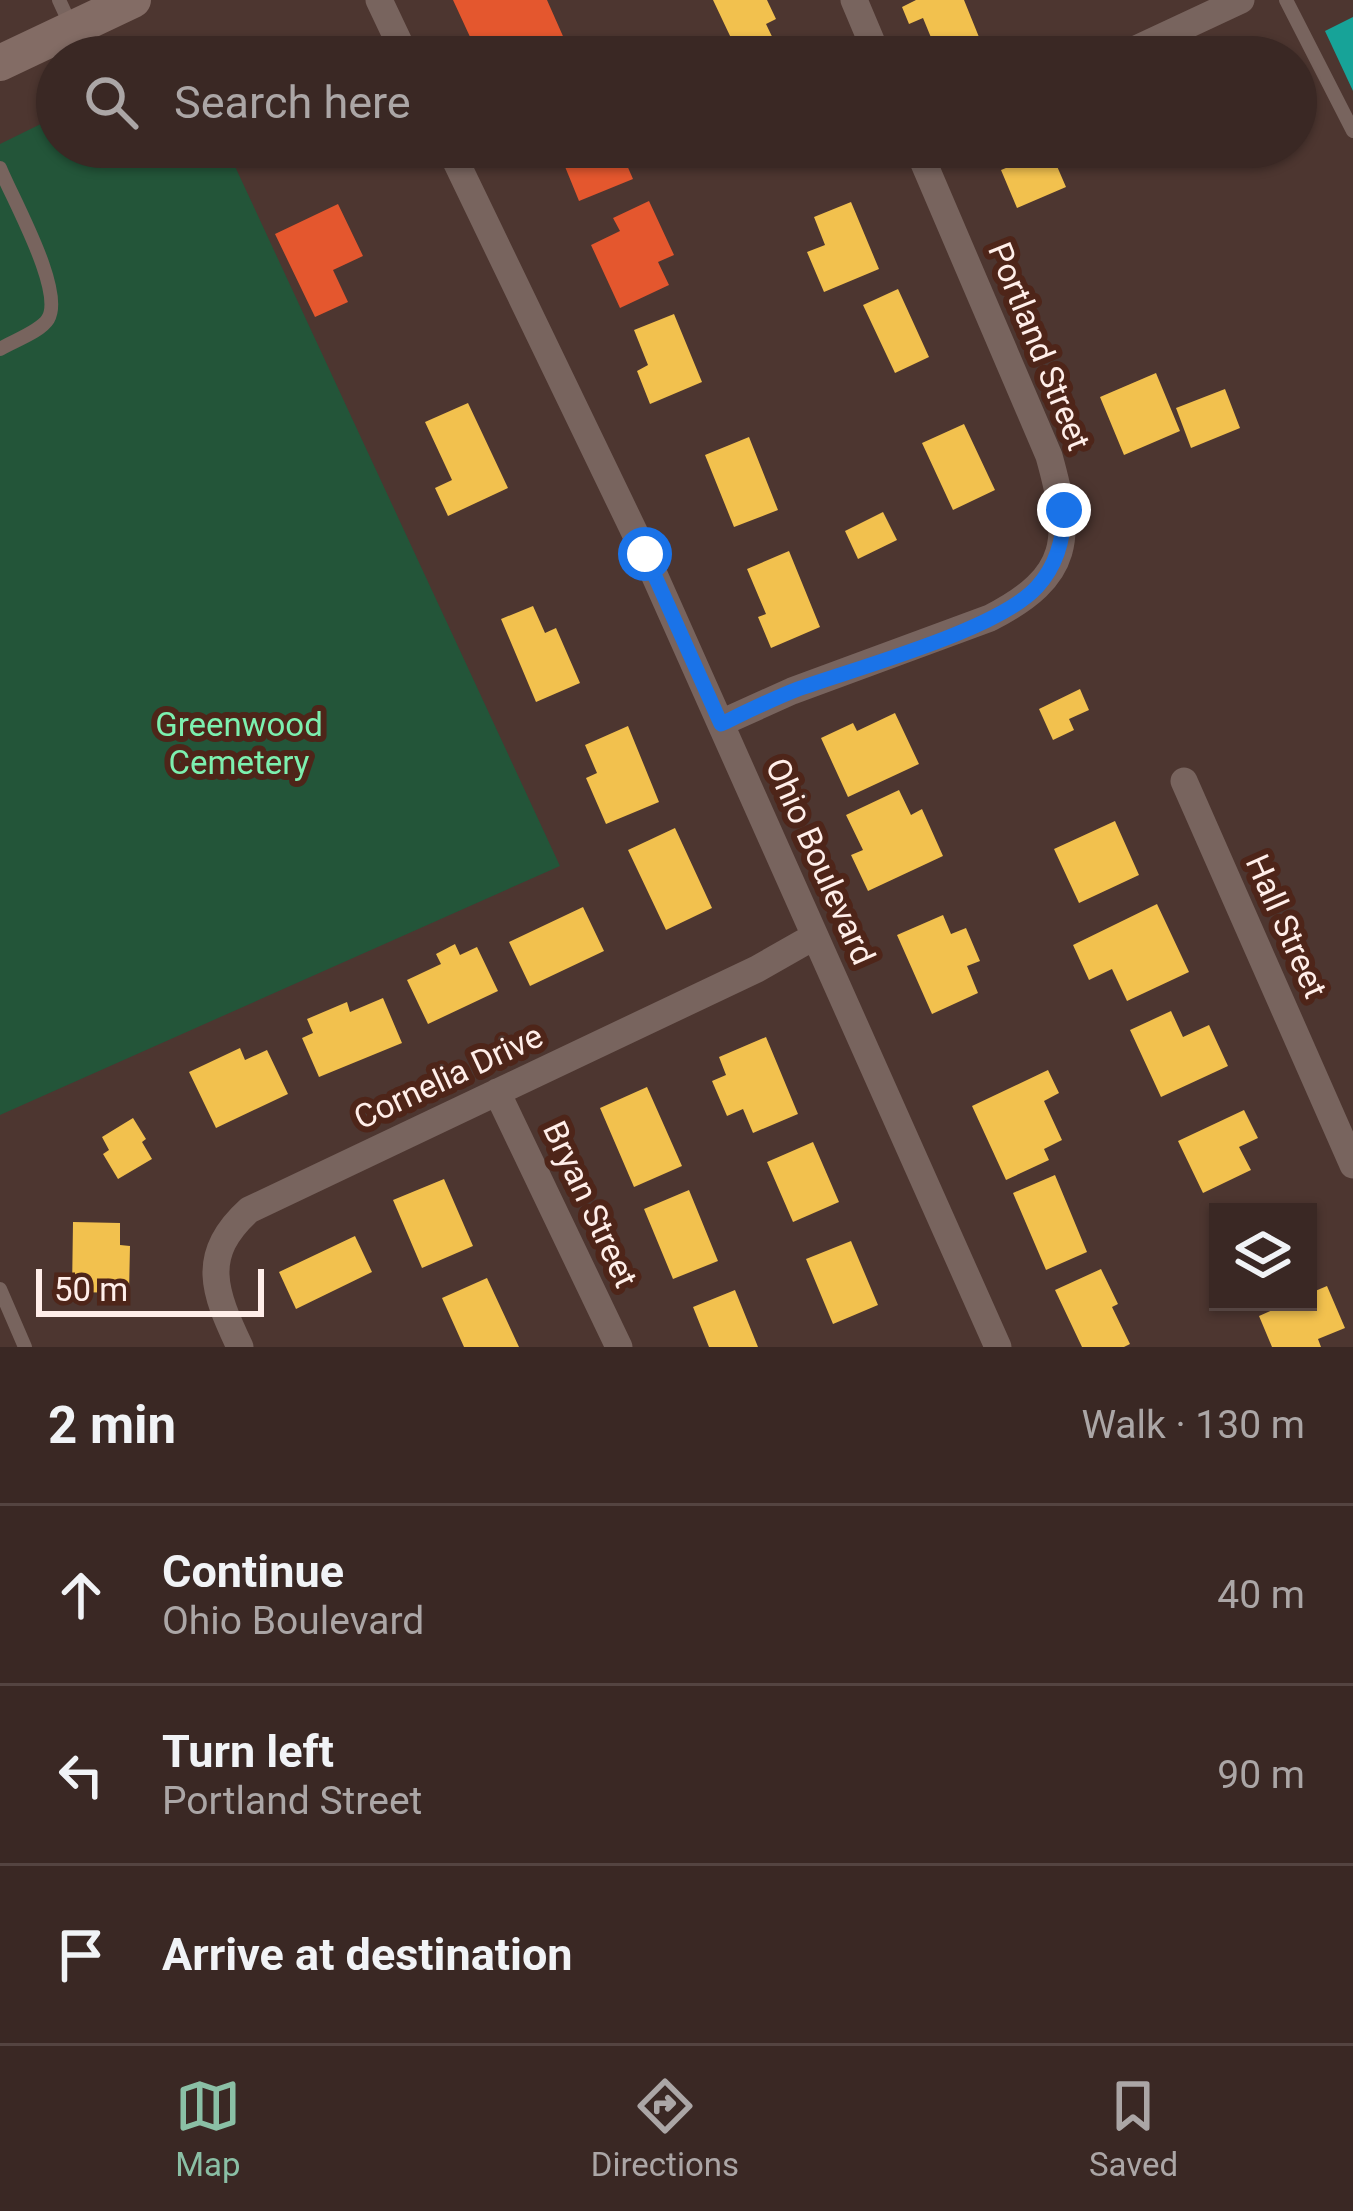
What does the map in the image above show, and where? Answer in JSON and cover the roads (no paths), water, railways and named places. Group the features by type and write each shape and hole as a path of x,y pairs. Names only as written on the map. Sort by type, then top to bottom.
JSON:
{"main road":[{"path":"36,36 66,14 133,0"},
{"path":"0,63 36,36"}],"street":[{"path":"379,0 396,36"},
{"path":"854,0 869,36"},
{"path":"1164,36 1241,0"},
{"name":"Ohio Boulevard","path":"459,168 645,554 998,1347"},
{"name":"Portland Street","path":"721,724 792,691 990,618 1039,586 1057,557 1064,510 1048,457 929,168"},
{"name":"Hall Street","path":"1184,781 1353,1165"},
{"name":"Cornelia Drive","path":"240,1347 218,1290 215,1264 220,1242 249,1210 757,969 815,936"},
{"name":"Bryan Street","path":"497,1093 620,1347"}],"lane":[{"path":"1286,0 1305,36"},
{"path":"1317,60 1353,130"},
{"path":"0,168 51,288 45,323 0,349"},
{"path":"0,1288 25,1347"}],"park label":[{"name":"Greenwood Cemetery","path":"239,743"}]}
